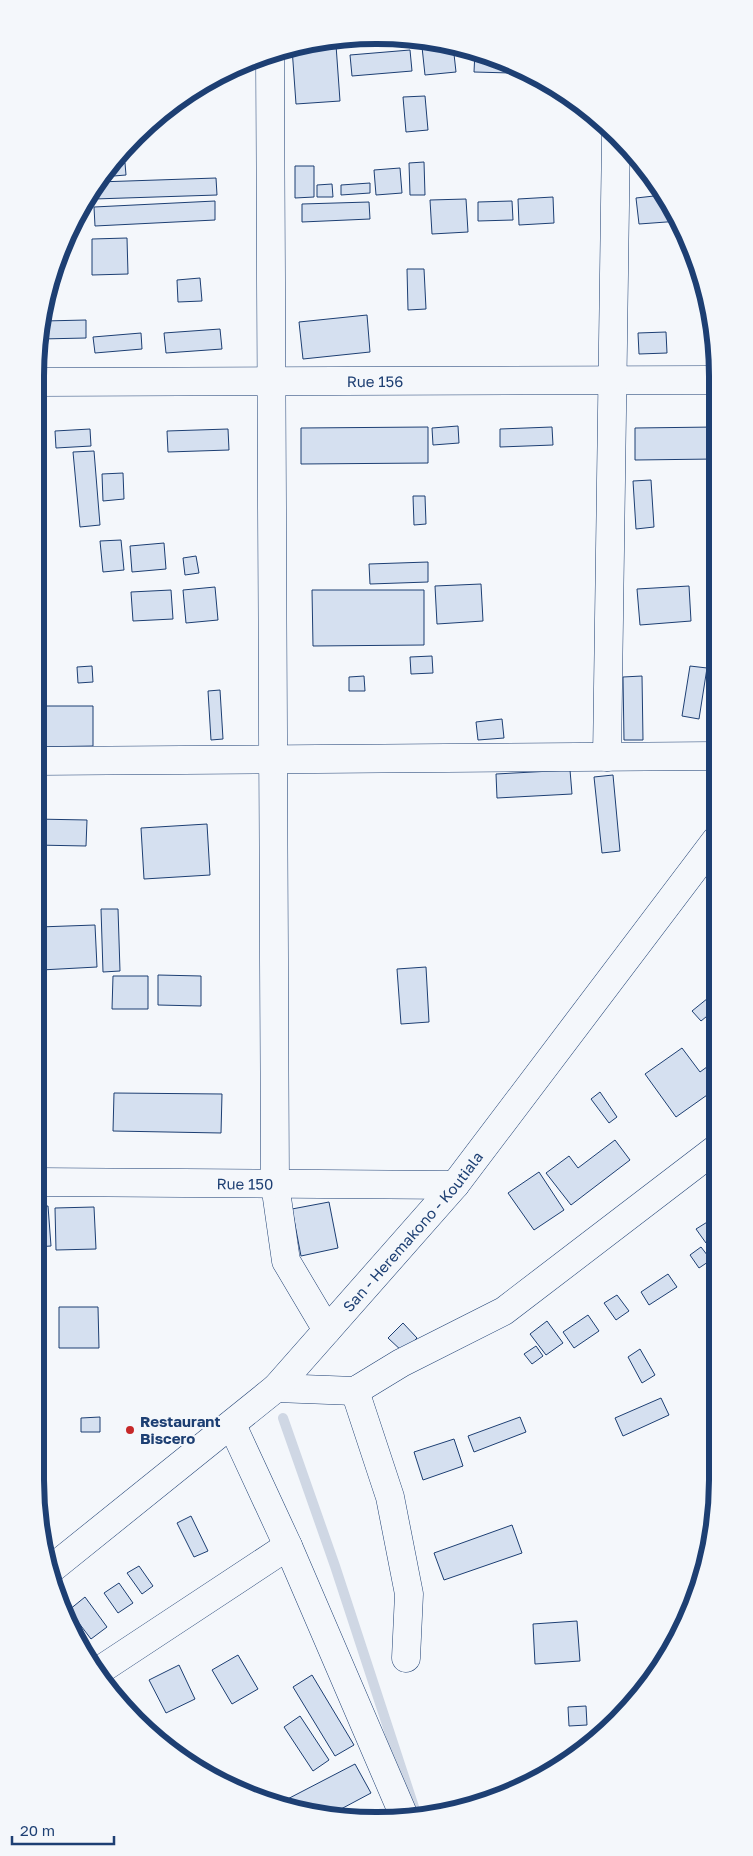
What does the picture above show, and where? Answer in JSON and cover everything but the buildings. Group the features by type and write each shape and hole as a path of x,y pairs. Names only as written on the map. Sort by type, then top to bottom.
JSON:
{"street":[{"path":"270,61 275,1184 286,1261 327,1330"},
{"path":"607,757 616,145"},
{"name":"Rue 156","path":"44,382 709,380"},
{"path":"44,761 709,756"},
{"name":"San - Heremakono - Koutiala","path":"55,1566 276,1388 455,1185 709,849"},
{"path":"276,1388 356,1391 401,1363 504,1311 709,1154"},
{"name":"Rue 150","path":"44,1182 455,1185"},
{"path":"356,1391 390,1497 410,1594 406,1658"},
{"path":"232,1425 288,1546 399,1812"},
{"path":"103,1668 288,1546"}],"waterway":[{"path":"283,1418 335,1566 415,1810"}],"place":[{"name":"Restaurant Biscero","path":"130,1430"}]}
